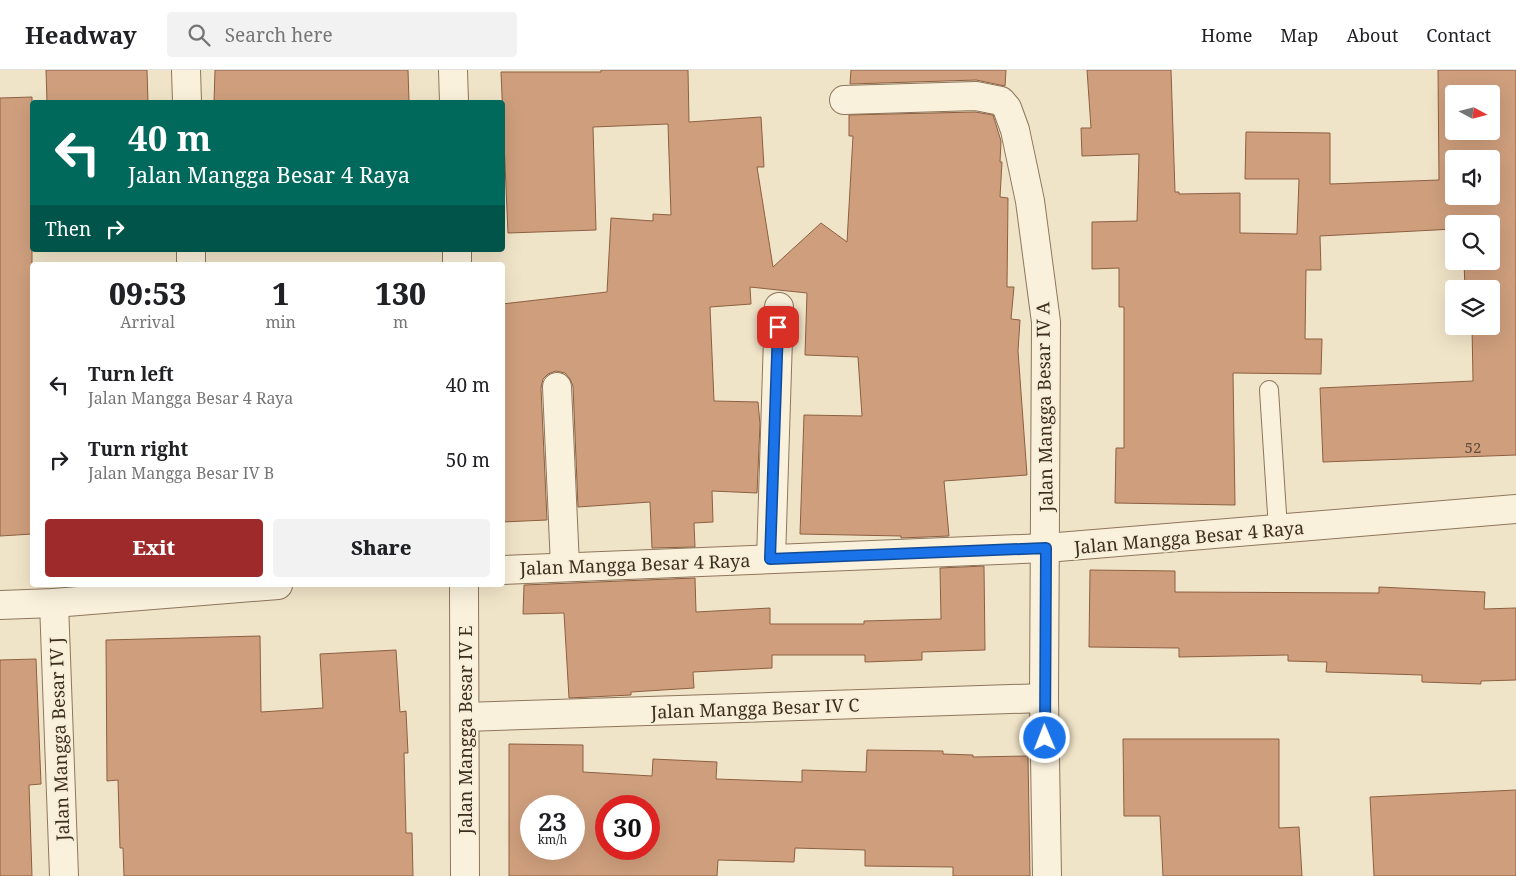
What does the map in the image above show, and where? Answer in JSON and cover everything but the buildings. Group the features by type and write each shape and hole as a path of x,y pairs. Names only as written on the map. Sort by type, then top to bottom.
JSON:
{"street":[{"path":"186,70 187,100"},
{"path":"453,70 454,100"},
{"name":"Jalan Mangga Besar IV A","path":"844,100 976,96 1001,102 1007,108 1016,130 1030,201 1046,322 1044,698 1047,876"},
{"path":"770,559 779,308"},
{"path":"557,388 565,566"},
{"name":"Jalan Mangga Besar 4 Raya","path":"505,570 1046,548 1516,510"},
{"path":"0,605 54,603 226,587"},
{"name":"Jalan Mangga Besar IV E","path":"464,587 465,876"},
{"name":"Jalan Mangga Besar IV J","path":"54,603 64,876"},
{"name":"Jalan Mangga Besar IV C","path":"465,717 1044,698"}],"lane":[{"path":"1269,390 1278,529"}],"route":[{"path":"778,327 770,559 1046,548 1045,738"}]}
